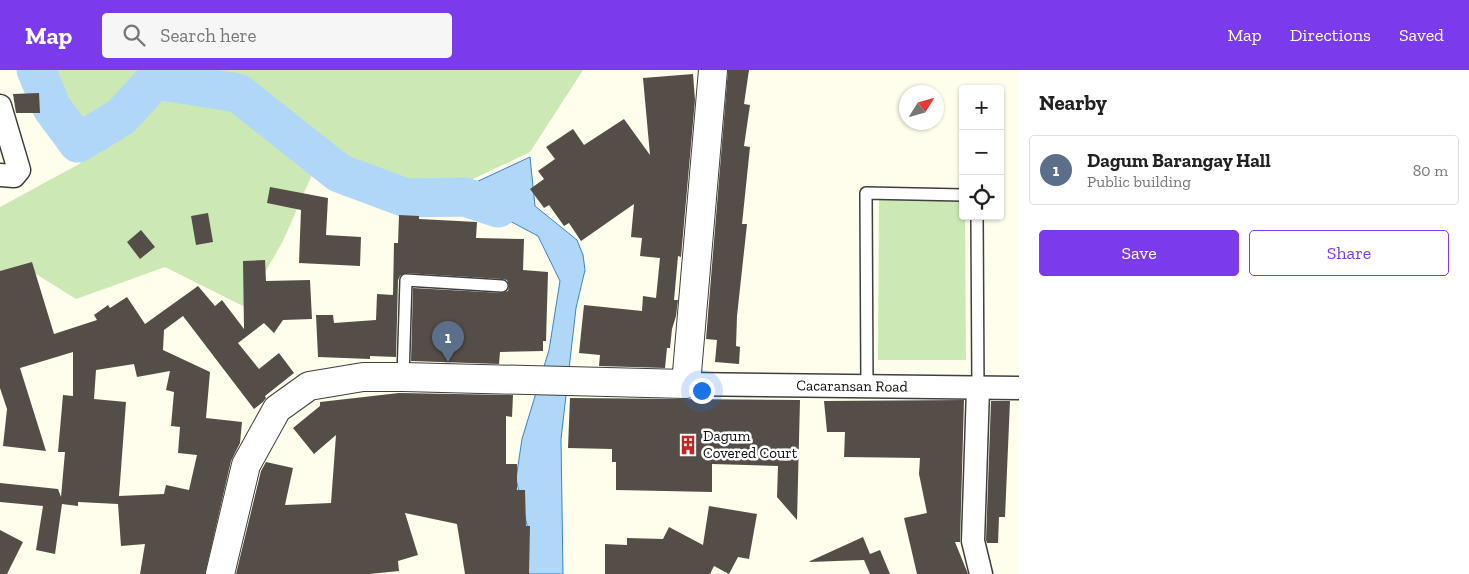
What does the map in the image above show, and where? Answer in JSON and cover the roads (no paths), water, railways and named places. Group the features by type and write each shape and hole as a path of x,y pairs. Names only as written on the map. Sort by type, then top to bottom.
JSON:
{"street":[{"path":"220,574 246,465 277,409 309,386 363,377 580,380 686,384 713,70"},
{"path":"0,106 19,170 14,176 0,175"},
{"name":"Cacaransan Road","path":"686,384 1019,388"},
{"path":"978,389 973,540 981,574"}],"lane":[{"path":"867,387 866,193 959,195"},
{"path":"977,220 978,389"},
{"path":"403,377 406,280 502,286"}],"water":[{"path":"530,157 535,206 577,240 583,255 585,270 576,308 561,439 563,574 527,574 528,529 516,479 522,439 549,350 560,281 538,236 491,211 444,197"}],"waterway":[{"path":"36,70 52,108 78,143 121,117 155,80 238,93 339,173 406,198 465,197 498,208"}],"place":[{"name":"Dagum Barangay Hall","path":"448,362"},
{"name":"Dagum Covered Court","path":"688,445"}]}
